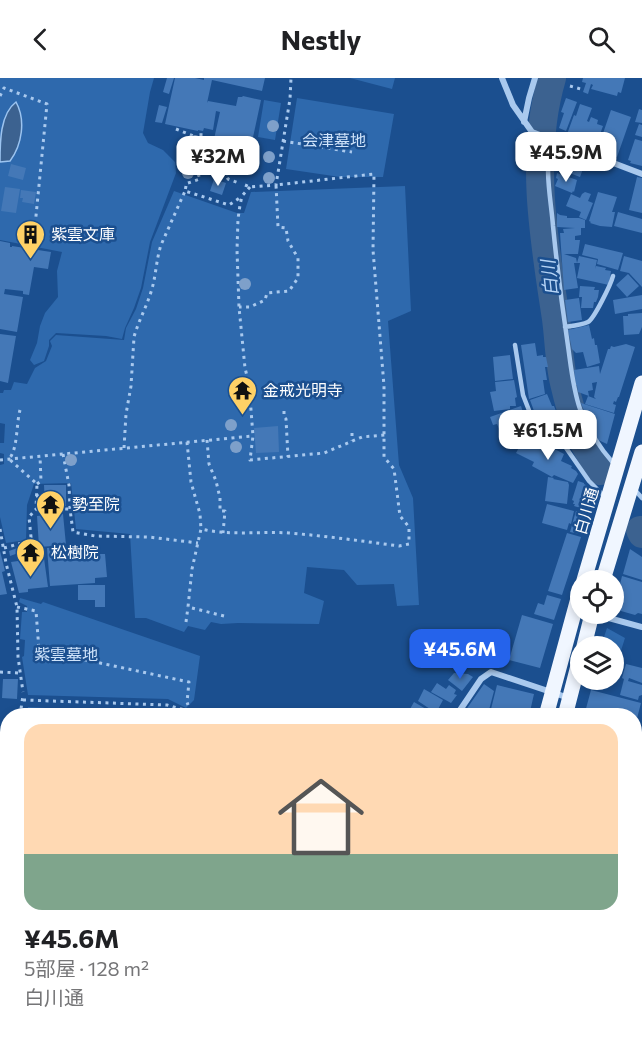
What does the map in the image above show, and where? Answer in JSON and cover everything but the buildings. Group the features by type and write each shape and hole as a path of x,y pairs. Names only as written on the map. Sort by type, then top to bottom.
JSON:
{"main road":[{"name":"白川通","path":"587,570 642,383"},
{"path":"606,570 642,452"},
{"path":"548,708 573,624"},
{"path":"567,708 572,690"}],"street":[{"path":"502,78 513,105 532,132 642,174"},
{"path":"524,122 535,78"},
{"path":"624,622 642,627"},
{"path":"461,708 481,679 491,672 570,698"}],"lane":[{"path":"550,139 548,179 556,261 574,385 580,409 591,434 602,450 642,498"},
{"path":"565,327 588,322 593,318 613,276"},
{"path":"515,345 523,395 539,436 564,445 589,481 608,500"}],"path":[{"path":"239,307 250,308 258,304 265,300 267,293 289,291 298,278 298,258 288,241 286,228 278,227 276,185 290,99 291,78"},
{"path":"570,86 584,90"},
{"path":"0,96 4,88 47,104 35,226"},
{"path":"176,129 201,139"},
{"path":"124,448 134,337 152,288 160,245 186,187 200,179 191,155 201,139 201,131"},
{"path":"283,141 352,152"},
{"path":"228,179 225,174 229,162"},
{"path":"198,171 213,164 221,167 228,179 239,183"},
{"path":"201,529 223,532 287,533 399,546 409,544 410,527 400,516 394,469 384,457 381,348 373,250 374,174 276,185 245,185"},
{"path":"186,187 229,205 242,196 250,186"},
{"path":"242,196 238,219 237,250 239,307 253,436 250,460 324,453 362,436 385,435"},
{"path":"9,459 15,450 20,410"},
{"path":"284,411 288,457"},
{"path":"352,433 352,441"},
{"path":"0,460 253,436"},
{"path":"207,440 209,464 220,498 220,511 225,511 223,532"},
{"path":"186,622 192,569 201,529 200,514 191,482 187,442"},
{"path":"63,454 69,485 73,532 95,536 149,537 198,543"},
{"path":"4,548 18,546 30,539 29,517 36,509 37,483 41,481 40,456"},
{"path":"9,459 37,483"},
{"path":"36,496 43,496"},
{"path":"36,509 70,509"},
{"path":"36,509 40,513 47,513"},
{"path":"0,529 17,608 18,657 23,693 21,708"},
{"path":"20,552 22,560"},
{"path":"188,607 224,616"},
{"path":"17,608 36,611 39,650 189,682 187,702 192,708"},
{"path":"0,672 20,674"},
{"path":"22,700 167,705 179,708"}],"green space":[{"path":"0,78 154,78 143,133 148,143 163,150 175,162 176,173 150,242 141,288 122,339 56,333 49,340 44,361 34,365 30,360 37,343 40,326 45,313 58,297 57,271 62,252 0,240"},
{"path":"350,78 395,78 392,89"},
{"name":"会津墓地","path":"297,98 394,114 383,177 340,177 286,169"},
{"path":"264,100 281,103 275,140 258,137"},
{"path":"405,186 411,311 388,321 399,465 413,498 419,605 397,606 394,584 357,585 344,570 307,567 304,593 324,601 319,624 221,624 211,622 205,630 188,626 184,632 146,618 135,618 130,534 76,529 71,483 34,484 27,505 26,540 6,543 0,517 0,465 4,464 4,454 0,453 0,443 4,443 5,424 0,423 0,393 4,390 11,390 14,382 27,384 35,368 46,361 52,346 50,341 56,335 124,340 126,328 143,288 152,242 174,191 237,213 244,213 251,192"},
{"name":"紫雲墓地","path":"20,598 41,604 43,602 200,656 194,700 186,708 168,699 28,695 22,657 25,640 20,639 22,612 27,612 27,606 19,602"},
{"path":"607,628 621,636 604,636"}],"shaded area":[{"path":"16,102 22,124 20,140 10,161 0,162 4,121"}],"waterway":[{"name":"白川","path":"552,78 541,137 543,229 561,370 566,392 579,433 600,471"},
{"name":"白川","path":"640,530 642,534"}],"place":[{"name":"紫雲文庫","path":"30,260"},
{"name":"金戒光明寺","path":"242,416"},
{"name":"勢至院","path":"51,530"},
{"name":"松樹院","path":"30,578"}]}
